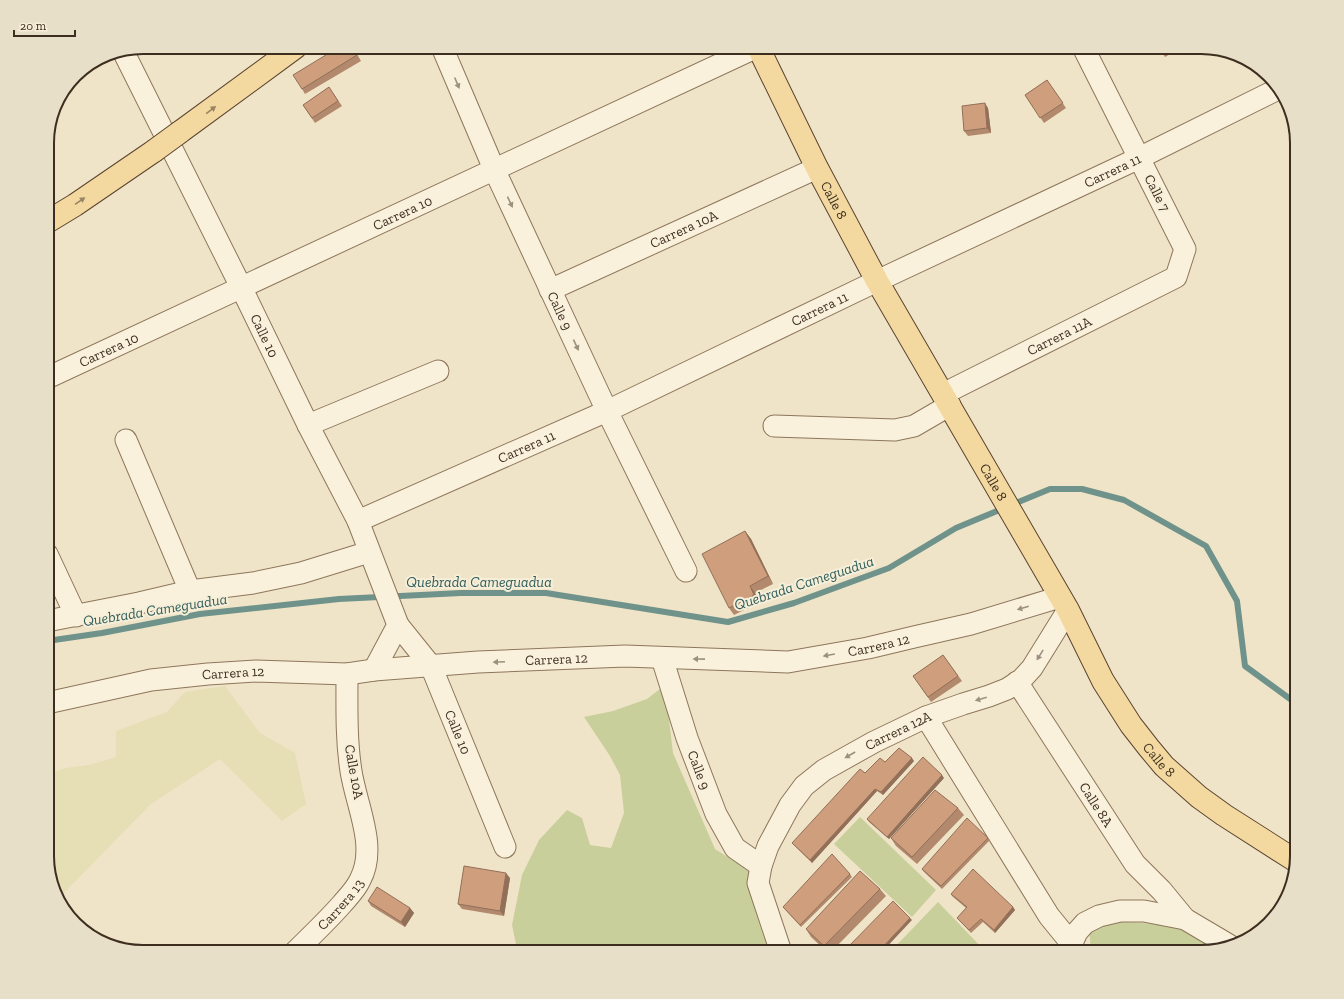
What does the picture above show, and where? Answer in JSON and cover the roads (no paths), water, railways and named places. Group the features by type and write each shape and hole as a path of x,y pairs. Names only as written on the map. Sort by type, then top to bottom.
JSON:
{"main road":[{"path":"54,218 154,151 286,54"},
{"name":"Calle 8","path":"761,54 817,168 877,281 1064,604 1103,681 1131,725 1164,766 1199,797 1290,857"}],"street":[{"name":"Calle 9","path":"445,54 494,169 550,290 607,411 686,571"},
{"name":"Carrera 10","path":"54,375 242,289 494,169 743,54"},
{"name":"Calle 7","path":"1086,54 1185,249 1176,277"},
{"name":"Calle 10","path":"126,56 242,289 308,426 358,521 395,616 431,666 505,847"},
{"name":"Carrera 11","path":"358,521 607,411 877,281 1139,158 1273,91"},
{"name":"Carrera 10A","path":"550,290 817,168"},
{"name":"Carrera 11A","path":"774,426 895,430 914,426 946,400 1176,277"},
{"path":"308,426 438,371"},
{"path":"126,440 190,591"},
{"path":"54,620 139,604 190,591 253,583 301,573 369,552"},
{"path":"54,569 76,616"},
{"name":"Carrera 12","path":"54,701 151,680 256,671 347,674 374,670 478,662 624,656 780,662 801,660 914,638 970,624 1064,604"},
{"name":"Carrera 12A","path":"759,874 768,846 778,824 804,786 824,770 874,742 926,718 1006,689 1017,682 1032,668 1064,604"},
{"path":"374,670 395,616"},
{"name":"Calle 9","path":"662,658 688,738 716,814 735,848 759,874"},
{"name":"Calle 10A","path":"347,674 347,731 352,772 365,824 366,853 364,870"},
{"name":"Calle 8A","path":"1017,682 1135,864 1162,891 1185,919"},
{"path":"926,718 1049,916 1069,945"},
{"name":"Carrera 13","path":"302,945 332,915 352,892 360,880 364,870"},
{"path":"759,874 781,945"},
{"path":"1071,945 1077,932 1085,923 1099,916 1120,911 1144,911 1185,919 1224,942"}],"waterway":[{"name":"Quebrada Cameguadua","path":"54,640 102,633 200,614 339,599 461,593 546,593 728,622 794,603 889,568 956,528 1050,489 1082,489 1124,500 1206,546 1237,601 1245,666 1290,699"}]}
